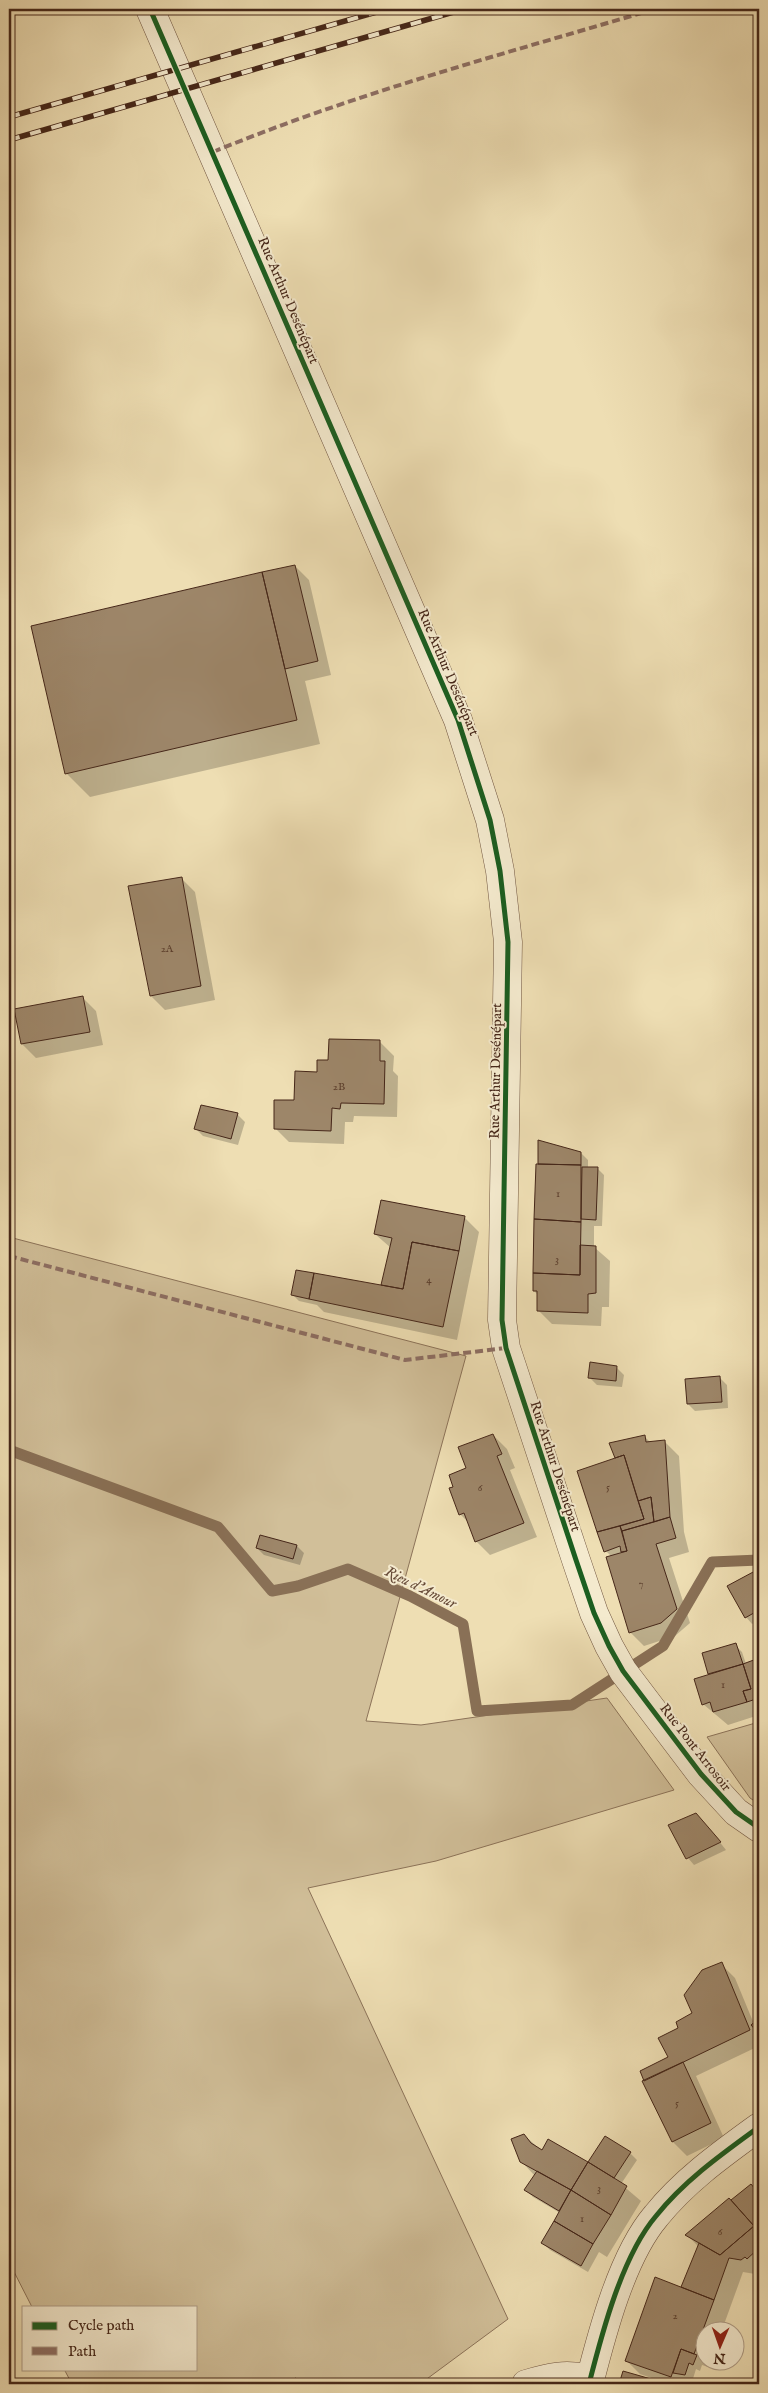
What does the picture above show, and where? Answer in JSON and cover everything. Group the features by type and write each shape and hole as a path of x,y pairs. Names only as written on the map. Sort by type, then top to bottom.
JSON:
{"street":[{"name":"Rue Arthur Desénépart","path":"150,9 455,712 481,787 500,871 508,942 507,1066 501,1247 502,1320 506,1348 594,1613 609,1646"},
{"name":"Rue Pont Arrosoir","path":"609,1646 623,1671 716,1792 736,1812 759,1828"},
{"path":"526,2384 558,2375 572,2375 589,2382 602,2331 616,2295 636,2247 654,2217 684,2185 759,2127"}],"shaded area":[{"path":"9,1237 466,1356 366,1721 421,1725 607,1698 674,1790 436,1861 308,1888 508,2319 420,2384 72,2384 65,2370 198,2370 198,2306 31,2306 9,2262"},
{"path":"759,1722 759,1804 750,1798 707,1737"}],"building":[{"path":"295,565 318,661 285,669 262,572"},
{"path":"262,572 297,720 65,774 31,626"},
{"path":"182,877 201,986 150,996 128,886"},
{"path":"83,996 90,1032 21,1044 14,1009"},
{"path":"329,1039 380,1040 380,1061 385,1061 384,1104 341,1103 340,1109 332,1108 331,1131 274,1129 274,1100 294,1100 295,1071 317,1072 317,1060 328,1060"},
{"path":"201,1105 238,1113 231,1139 194,1129"},
{"path":"538,1140 581,1152 581,1165 538,1164"},
{"path":"536,1164 581,1165 581,1222 534,1219"},
{"path":"582,1167 598,1167 596,1220 581,1219"},
{"path":"381,1200 465,1216 459,1251 412,1242 403,1289 381,1285 392,1238 374,1234"},
{"path":"534,1219 581,1222 580,1275 533,1273"},
{"path":"412,1242 459,1251 443,1327 309,1299 314,1273 403,1289"},
{"path":"580,1245 596,1246 596,1293 588,1294 588,1313 537,1311 537,1291 533,1291 533,1273 580,1275"},
{"path":"757,1262 759,1262 759,1287 756,1287"},
{"path":"296,1270 314,1273 309,1299 291,1295"},
{"path":"590,1362 617,1366 616,1381 588,1378"},
{"path":"720,1376 722,1402 687,1404 685,1379"},
{"path":"493,1434 502,1454 497,1456 524,1523 475,1542 464,1513 459,1515 449,1488 453,1487 449,1475 466,1468 458,1447"},
{"path":"645,1435 646,1442 665,1440 670,1517 654,1522 651,1497 638,1501 624,1455 615,1458 609,1443"},
{"path":"624,1455 644,1519 597,1532 577,1471"},
{"path":"651,1497 654,1522 622,1531 620,1526 644,1519 638,1501"},
{"path":"670,1517 676,1538 656,1544 677,1609 661,1623 629,1633 606,1557 627,1551 622,1531"},
{"path":"620,1526 627,1551 621,1552 620,1546 604,1552 597,1532"},
{"path":"260,1535 297,1545 293,1559 256,1548"},
{"path":"755,1571 759,1580 759,1610 745,1618 727,1586"},
{"path":"736,1643 743,1664 708,1674 702,1653"},
{"path":"759,1658 759,1698 747,1702 743,1691 751,1689 743,1664"},
{"path":"743,1664 751,1689 743,1691 747,1702 713,1712 710,1702 702,1705 694,1679"},
{"path":"696,1813 721,1842 686,1859 668,1825"},
{"path":"722,1962 750,2030 644,2081 640,2071 668,2057 658,2038 678,2028 676,2022 692,2013 684,1995 702,1970"},
{"path":"759,1969 759,1980 754,1973"},
{"path":"759,2018 759,2034 751,2025"},
{"path":"683,2062 711,2123 672,2142 642,2081"},
{"path":"524,2134 531,2143 542,2150 548,2139 588,2162 571,2190 520,2162 511,2139"},
{"path":"605,2136 631,2152 614,2178 588,2162"},
{"path":"588,2162 627,2186 611,2215 571,2190"},
{"path":"537,2171 571,2190 559,2211 524,2190"},
{"path":"751,2184 759,2194 759,2248 747,2259 745,2257 741,2260 729,2258 714,2300 681,2287 699,2243 720,2255 754,2226 731,2200"},
{"path":"571,2190 611,2215 593,2244 554,2221"},
{"path":"729,2198 754,2226 720,2255 685,2235"},
{"path":"554,2221 593,2244 581,2266 541,2243"},
{"path":"655,2277 714,2300 707,2320 696,2320 696,2349 694,2354 681,2349 671,2377 625,2361"},
{"path":"681,2349 696,2355 693,2365 689,2363 685,2375 673,2373"},
{"path":"623,2371 651,2379 649,2384 619,2384"},
{"path":"296,2378 299,2384 284,2384"}],"waterway":[{"name":"Rieu d'Amour","path":"9,1450 218,1527 272,1591 298,1586 348,1569 410,1596 463,1624 477,1711 572,1705 663,1646 712,1562 759,1560"}],"railway":[{"path":"9,117 387,9"},
{"path":"9,140 464,9"}],"marked path":[{"path":"213,152 377,92 655,9"},
{"path":"9,1256 405,1360 506,1348"}],"cycle path":[{"path":"150,9 458,720 490,820 500,871 508,942 502,1320 506,1348 576,1560 594,1613 623,1671 701,1774 736,1812 759,1828"},
{"path":"589,2384 607,2319 623,2273 644,2233 667,2203 692,2179 759,2127"}]}
